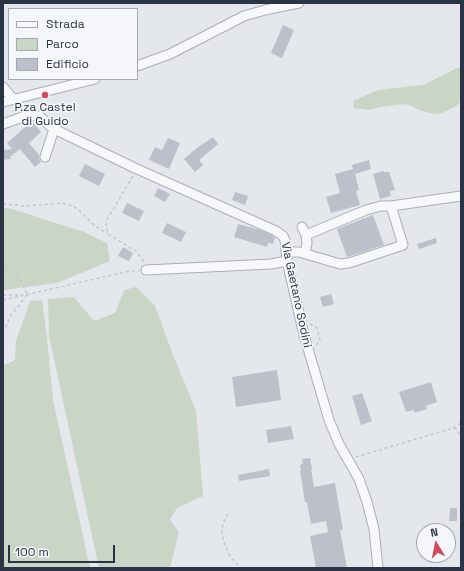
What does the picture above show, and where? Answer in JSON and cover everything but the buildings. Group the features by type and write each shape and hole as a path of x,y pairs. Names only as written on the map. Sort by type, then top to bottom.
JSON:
{"street":[{"path":"138,66 170,54 244,16 299,3"},
{"path":"3,102 91,80"},
{"path":"3,86 13,99"},
{"name":"Via Gaetano Sodini","path":"3,124 28,115 38,116 54,129 137,169 278,231 284,238 286,257 309,354 333,432 359,479 367,502 374,529 378,568"},
{"path":"45,157 54,129"},
{"path":"305,254 307,243 304,231 381,206 461,196"},
{"path":"146,270 271,264 299,252 340,264 349,263 403,245 390,206"}],"path":[{"path":"108,234 106,225 108,218 137,169"},
{"path":"3,204 25,206 62,203 78,208 95,226 137,252 144,262 146,270 130,271 3,300"},
{"path":"3,263 22,282 27,295"},
{"path":"3,295 27,295"},
{"path":"3,333 11,315 27,295"},
{"path":"300,319 317,328 320,340 316,348 309,354"},
{"path":"348,460 453,428 461,423"},
{"path":"453,428 457,429 461,439"},
{"path":"228,514 223,523 223,537 230,556 240,568"}],"green space":[{"path":"461,66 461,101 455,107 439,114 419,110 404,104 368,110 354,108 353,101 378,90 423,85"},
{"path":"3,208 12,209 84,232 107,243 110,261 57,283 3,290"},
{"path":"136,287 155,306 173,355 196,410 203,496 177,508 170,520 179,532 170,568 99,568 49,336 48,299 74,297 94,321 115,313 124,290"},
{"path":"42,300 53,400 90,568 3,568 3,366 15,360 16,341 30,301"}],"place":[{"name":"P.za Castel di Guido","path":"45,95"}]}
